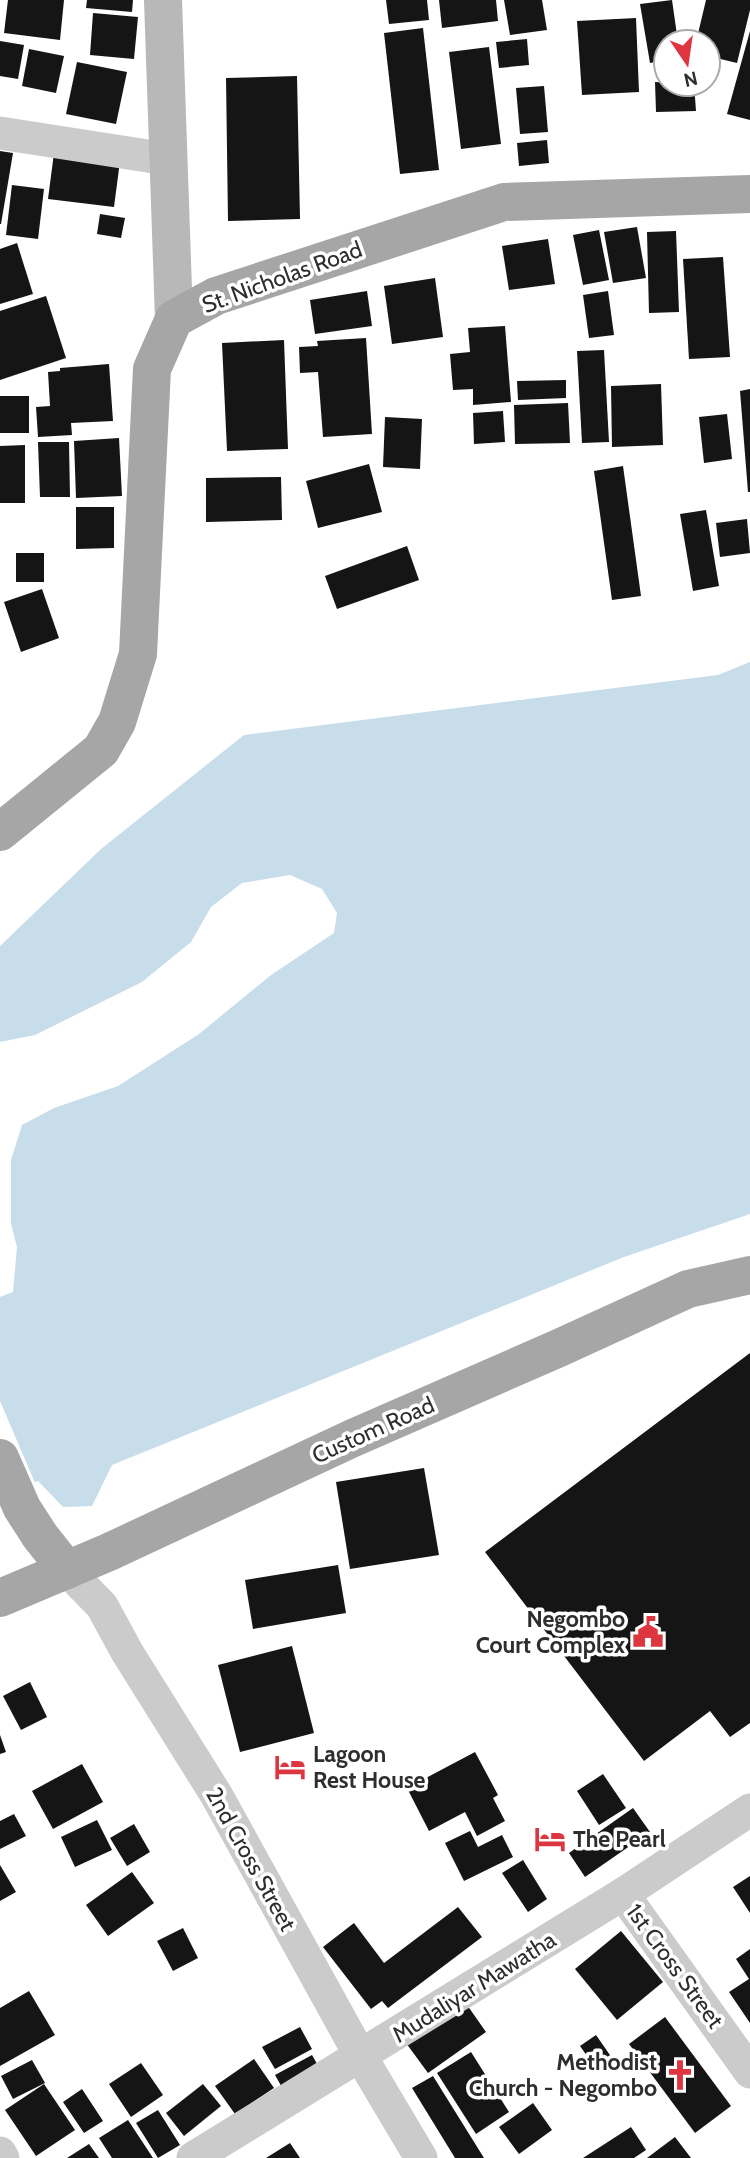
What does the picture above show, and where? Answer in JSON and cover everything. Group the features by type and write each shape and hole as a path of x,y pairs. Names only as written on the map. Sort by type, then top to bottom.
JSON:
{"main road":[{"name":"St. Nicholas Road","path":"0,832 101,750 117,722 138,654 152,369 174,319 216,296 504,202 750,194"},
{"name":"Custom Road","path":"0,1598 688,1289 750,1275"},
{"path":"0,1458 22,1508 67,1570"}],"street":[{"path":"163,0 174,319"},
{"path":"0,134 167,159"},
{"name":"2nd Cross Street","path":"67,1570 102,1606 127,1652 217,1796 361,2057 421,2158"},
{"name":"Mudaliyar Mawatha","path":"193,2158 623,1894 750,1810"},
{"name":"1st Cross Street","path":"623,1894 750,2072"},
{"path":"0,2153 3,2158"}],"water":[{"path":"750,662 750,1214 624,1257 112,1465 92,1506 63,1507 38,1481 0,1497 0,1297 13,1292 17,1247 11,1223 11,1160 22,1125 54,1108 118,1086 199,1034 271,975 334,933 337,913 322,889 290,875 242,883 211,907 191,942 142,982 35,1035 0,1042 0,946 101,849 244,735 718,675"}],"pier":[{"path":"0,1401 36,1485 0,1501"}],"building":[{"path":"8,0 64,0 60,40 4,33"},
{"path":"87,0 133,0 132,12 86,8"},
{"path":"386,0 427,0 429,20 389,24"},
{"path":"439,0 496,0 498,21 442,28"},
{"path":"504,0 542,0 547,30 510,35"},
{"path":"672,0 676,28 652,28 650,63 640,4"},
{"path":"706,0 750,0 737,63 722,59 722,28 699,28"},
{"path":"93,13 138,17 134,59 90,55"},
{"path":"636,18 639,92 582,95 577,21"},
{"path":"423,28 439,170 400,174 384,33"},
{"path":"750,31 750,120 727,114"},
{"path":"527,39 529,65 499,68 496,42"},
{"path":"0,41 24,45 18,79 0,76"},
{"path":"489,47 501,144 461,149 449,52"},
{"path":"29,49 64,56 56,93 22,86"},
{"path":"77,62 127,72 116,124 66,114"},
{"path":"297,76 300,219 228,221 226,78"},
{"path":"544,86 548,132 520,134 516,88"},
{"path":"656,98 695,98 696,111 656,112"},
{"path":"547,140 549,163 519,166 517,143"},
{"path":"0,151 13,153 1,224 0,224"},
{"path":"54,153 120,161 114,207 48,199"},
{"path":"12,185 44,189 38,239 6,235"},
{"path":"100,214 125,218 121,238 97,234"},
{"path":"637,227 646,278 613,283 604,232"},
{"path":"599,230 609,280 583,285 573,235"},
{"path":"676,231 679,312 649,313 647,232"},
{"path":"548,239 555,284 509,290 502,246"},
{"path":"17,243 33,294 0,304 0,249"},
{"path":"723,257 730,357 689,359 683,259"},
{"path":"435,278 443,337 392,344 384,286"},
{"path":"367,291 372,326 315,334 310,300"},
{"path":"608,291 614,335 589,338 583,295"},
{"path":"46,296 66,358 0,380 0,311"},
{"path":"505,326 511,402 473,405 473,389 453,390 450,354 470,352 468,328"},
{"path":"366,338 372,434 323,437 318,372 300,373 299,347 318,346 317,341"},
{"path":"284,340 288,449 227,451 222,343"},
{"path":"604,350 609,442 582,443 577,351"},
{"path":"109,364 113,421 71,423 72,435 38,437 36,407 50,406 48,372 60,371 60,368"},
{"path":"566,380 566,398 518,400 517,381"},
{"path":"661,384 663,445 612,447 611,386"},
{"path":"750,389 750,492 748,492 740,391"},
{"path":"0,396 29,396 29,433 0,433"},
{"path":"568,403 570,443 515,444 514,405"},
{"path":"503,411 505,442 474,444 473,413"},
{"path":"727,414 732,459 704,463 699,417"},
{"path":"385,417 422,419 420,469 383,467"},
{"path":"119,438 122,496 76,498 74,441"},
{"path":"38,442 69,442 70,497 40,497"},
{"path":"25,445 25,503 0,503 0,446"},
{"path":"369,464 382,512 318,528 306,481"},
{"path":"623,466 641,596 612,600 594,471"},
{"path":"281,477 282,520 206,522 206,478"},
{"path":"76,507 114,507 114,548 76,549"},
{"path":"706,510 719,586 693,591 680,514"},
{"path":"747,519 750,553 720,557 716,523"},
{"path":"407,546 419,580 337,609 325,576"},
{"path":"16,553 44,553 44,582 16,582"},
{"path":"42,589 59,638 21,652 4,602"},
{"name":"Negombo Court Complex","path":"750,1353 750,1723 730,1737 710,1711 644,1761 485,1552"},
{"path":"424,1468 439,1555 350,1569 336,1482"},
{"path":"338,1565 346,1613 253,1629 245,1580"},
{"path":"292,1646 314,1733 240,1752 218,1665"},
{"path":"30,1682 47,1717 21,1730 3,1696"},
{"path":"0,1735 6,1752 0,1754"},
{"path":"475,1752 498,1795 493,1798 505,1821 477,1836 465,1812 429,1831 407,1788"},
{"path":"82,1764 103,1802 53,1829 32,1791"},
{"path":"603,1774 626,1808 599,1825 577,1791"},
{"path":"633,1808 650,1832 585,1877 569,1853"},
{"path":"14,1814 26,1836 0,1849 0,1821"},
{"path":"97,1820 112,1850 75,1867 61,1837"},
{"path":"134,1824 150,1852 127,1866 110,1838"},
{"path":"470,1831 478,1847 502,1835 513,1857 464,1881 445,1843"},
{"path":"523,1860 547,1899 528,1912 502,1873"},
{"path":"0,1865 16,1892 0,1901"},
{"path":"132,1872 154,1903 108,1936 86,1905"},
{"path":"750,1876 750,1913 733,1887"},
{"path":"458,1907 482,1937 388,2008 382,2001 371,2009 323,1947 354,1923 384,1963"},
{"path":"183,1928 198,1958 173,1971 157,1941"},
{"path":"621,1931 663,1982 617,2020 575,1969"},
{"path":"750,1949 750,2023 729,1992 749,1979 736,1959"},
{"path":"29,1991 55,2035 0,2066 0,2008"},
{"path":"465,2002 486,2032 428,2073 406,2043"},
{"name":"Methodist Church - Negombo","path":"665,2017 731,2106 695,2133 629,2044"},
{"path":"300,2027 312,2049 275,2069 262,2047"},
{"path":"596,2035 612,2058 597,2070 580,2046"},
{"path":"471,2052 509,2112 476,2134 437,2073"},
{"path":"312,2055 321,2071 284,2091 275,2075"},
{"path":"254,2059 274,2088 235,2114 215,2086"},
{"path":"32,2060 45,2083 13,2099 1,2076"},
{"path":"141,2063 163,2095 131,2117 109,2084"},
{"path":"433,2076 484,2158 455,2158 412,2088"},
{"path":"44,2084 75,2130 36,2156 5,2110"},
{"path":"203,2084 221,2106 184,2136 166,2113"},
{"path":"82,2089 103,2121 84,2133 63,2102"},
{"path":"533,2103 552,2130 519,2154 499,2127"},
{"path":"158,2110 180,2145 158,2158 136,2123"},
{"path":"128,2120 153,2158 112,2158 99,2138"},
{"path":"631,2127 646,2150 634,2158 583,2158"},
{"path":"675,2137 691,2158 647,2158"},
{"path":"290,2143 300,2158 266,2158"},
{"path":"89,2144 99,2158 67,2158"}],"place":[{"name":"Negombo Court Complex","path":"648,1632"},
{"name":"Lagoon Rest House","path":"290,1767"},
{"name":"The Pearl","path":"550,1839"},
{"name":"Methodist Church - Negombo","path":"680,2075"}]}
